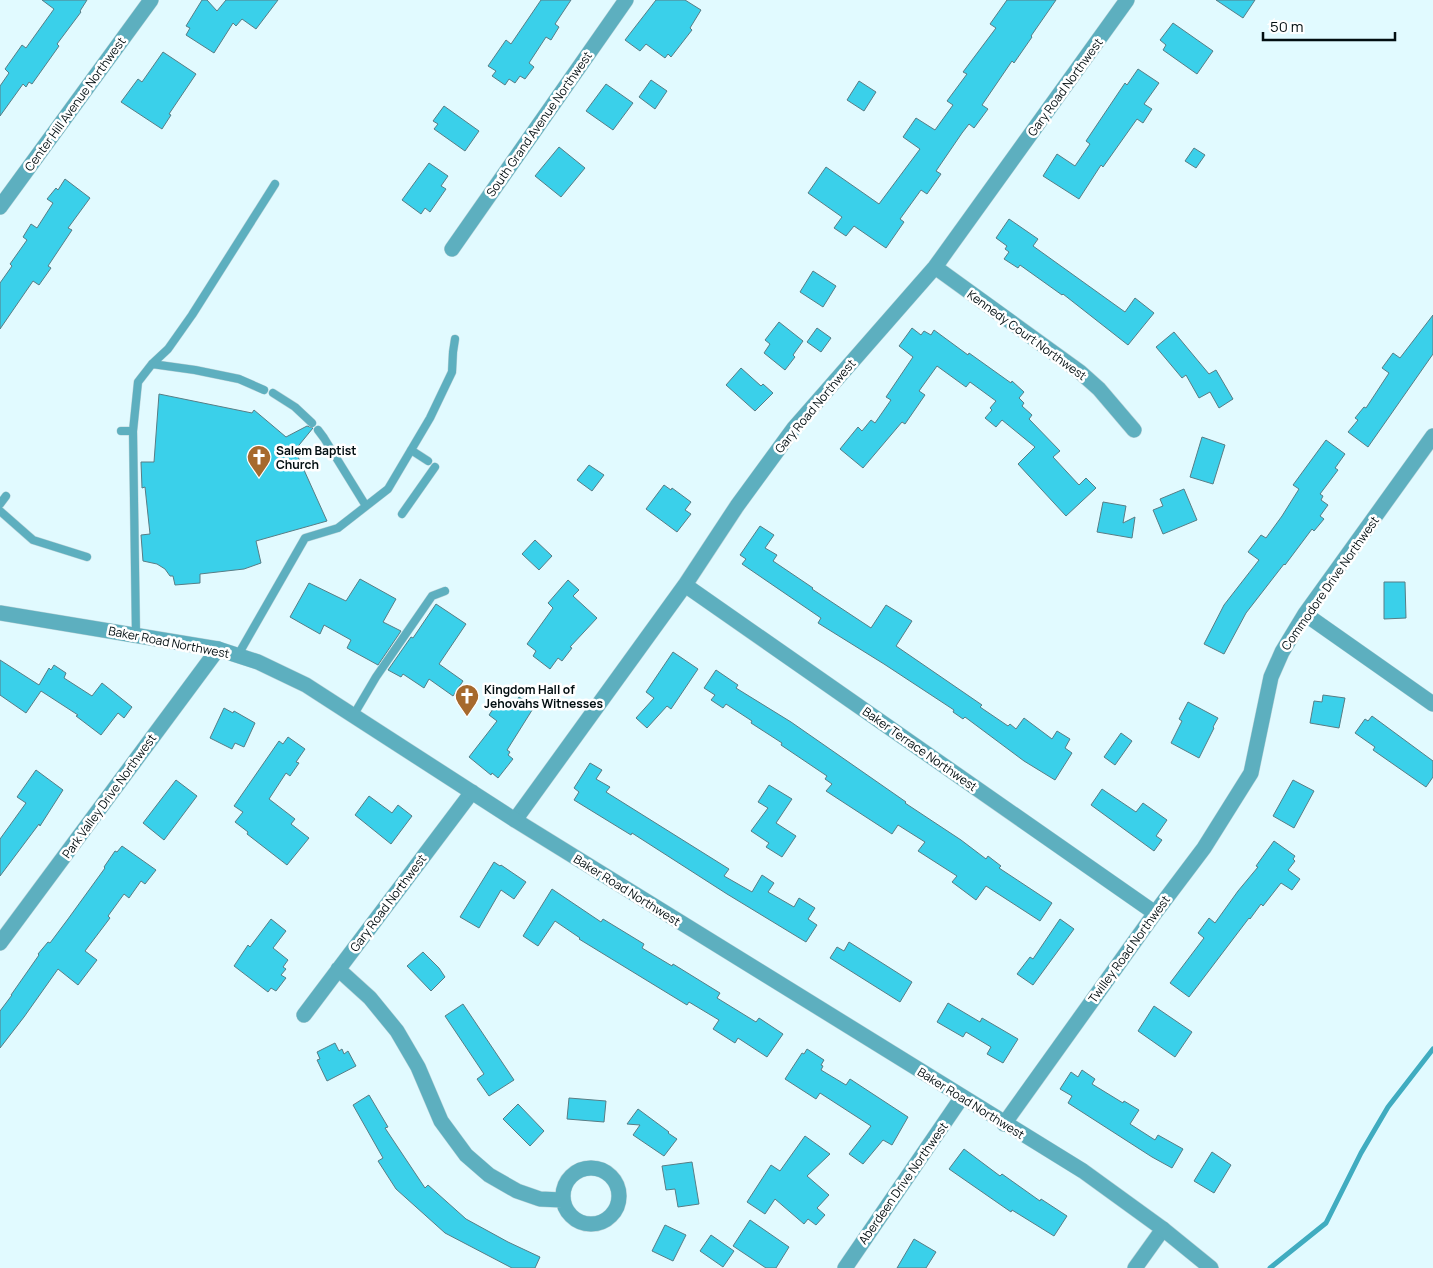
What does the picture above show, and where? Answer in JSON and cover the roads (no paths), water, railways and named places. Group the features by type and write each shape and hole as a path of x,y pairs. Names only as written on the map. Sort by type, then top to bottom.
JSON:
{"street":[{"name":"Center Hill Avenue Northwest","path":"0,207 150,0"},
{"name":"South Grand Avenue Northwest","path":"452,249 626,0"},
{"name":"Gary Road Northwest","path":"515,820 684,585 736,506 794,428 935,267 1127,0"},
{"name":"Kennedy Court Northwest","path":"935,267 1080,372 1099,390 1134,430"},
{"name":"Commodore Drive Northwest","path":"1251,773 1271,677 1282,652 1305,614 1433,436"},
{"name":"Baker Terrace Northwest","path":"684,585 1155,913"},
{"name":"Baker Road Northwest","path":"0,613 218,649 258,662 306,685 515,820 1004,1124 1083,1171 1163,1229 1211,1268"},
{"path":"1305,614 1433,704"},
{"name":"Park Valley Drive Northwest","path":"0,943 218,649"},
{"name":"Twilley Road Northwest","path":"1004,1124 1155,913 1204,848 1251,773"},
{"name":"Gary Road Northwest","path":"304,1015 472,792"},
{"path":"338,969 370,998 397,1031 418,1067 441,1121 466,1155 490,1175 517,1191 540,1199 562,1200"},
{"name":"Aberdeen Drive Northwest","path":"845,1268 962,1097"},
{"path":"1136,1268 1163,1229"}],"lane":[{"path":"136,635 133,431 138,382 152,364 168,349 192,315 274,184"},
{"path":"238,655 305,538 338,528 388,489 452,372 452,352 455,339"},
{"path":"152,364 239,379 264,390"},
{"path":"273,394 295,407 315,427 324,438 366,506"},
{"path":"121,431 133,431"},
{"path":"411,450 428,461"},
{"path":"402,514 435,467"},
{"path":"0,504 6,496"},
{"path":"0,511 33,540 87,557"},
{"path":"353,716 376,677 432,596 445,591"}],"waterway":[{"path":"1270,1268 1326,1223 1361,1153 1388,1107 1433,1049"}],"place":[{"name":"Salem Baptist Church","path":"259,478"},
{"name":"Kingdom Hall of Jehovahs Witnesses","path":"467,717"}]}
